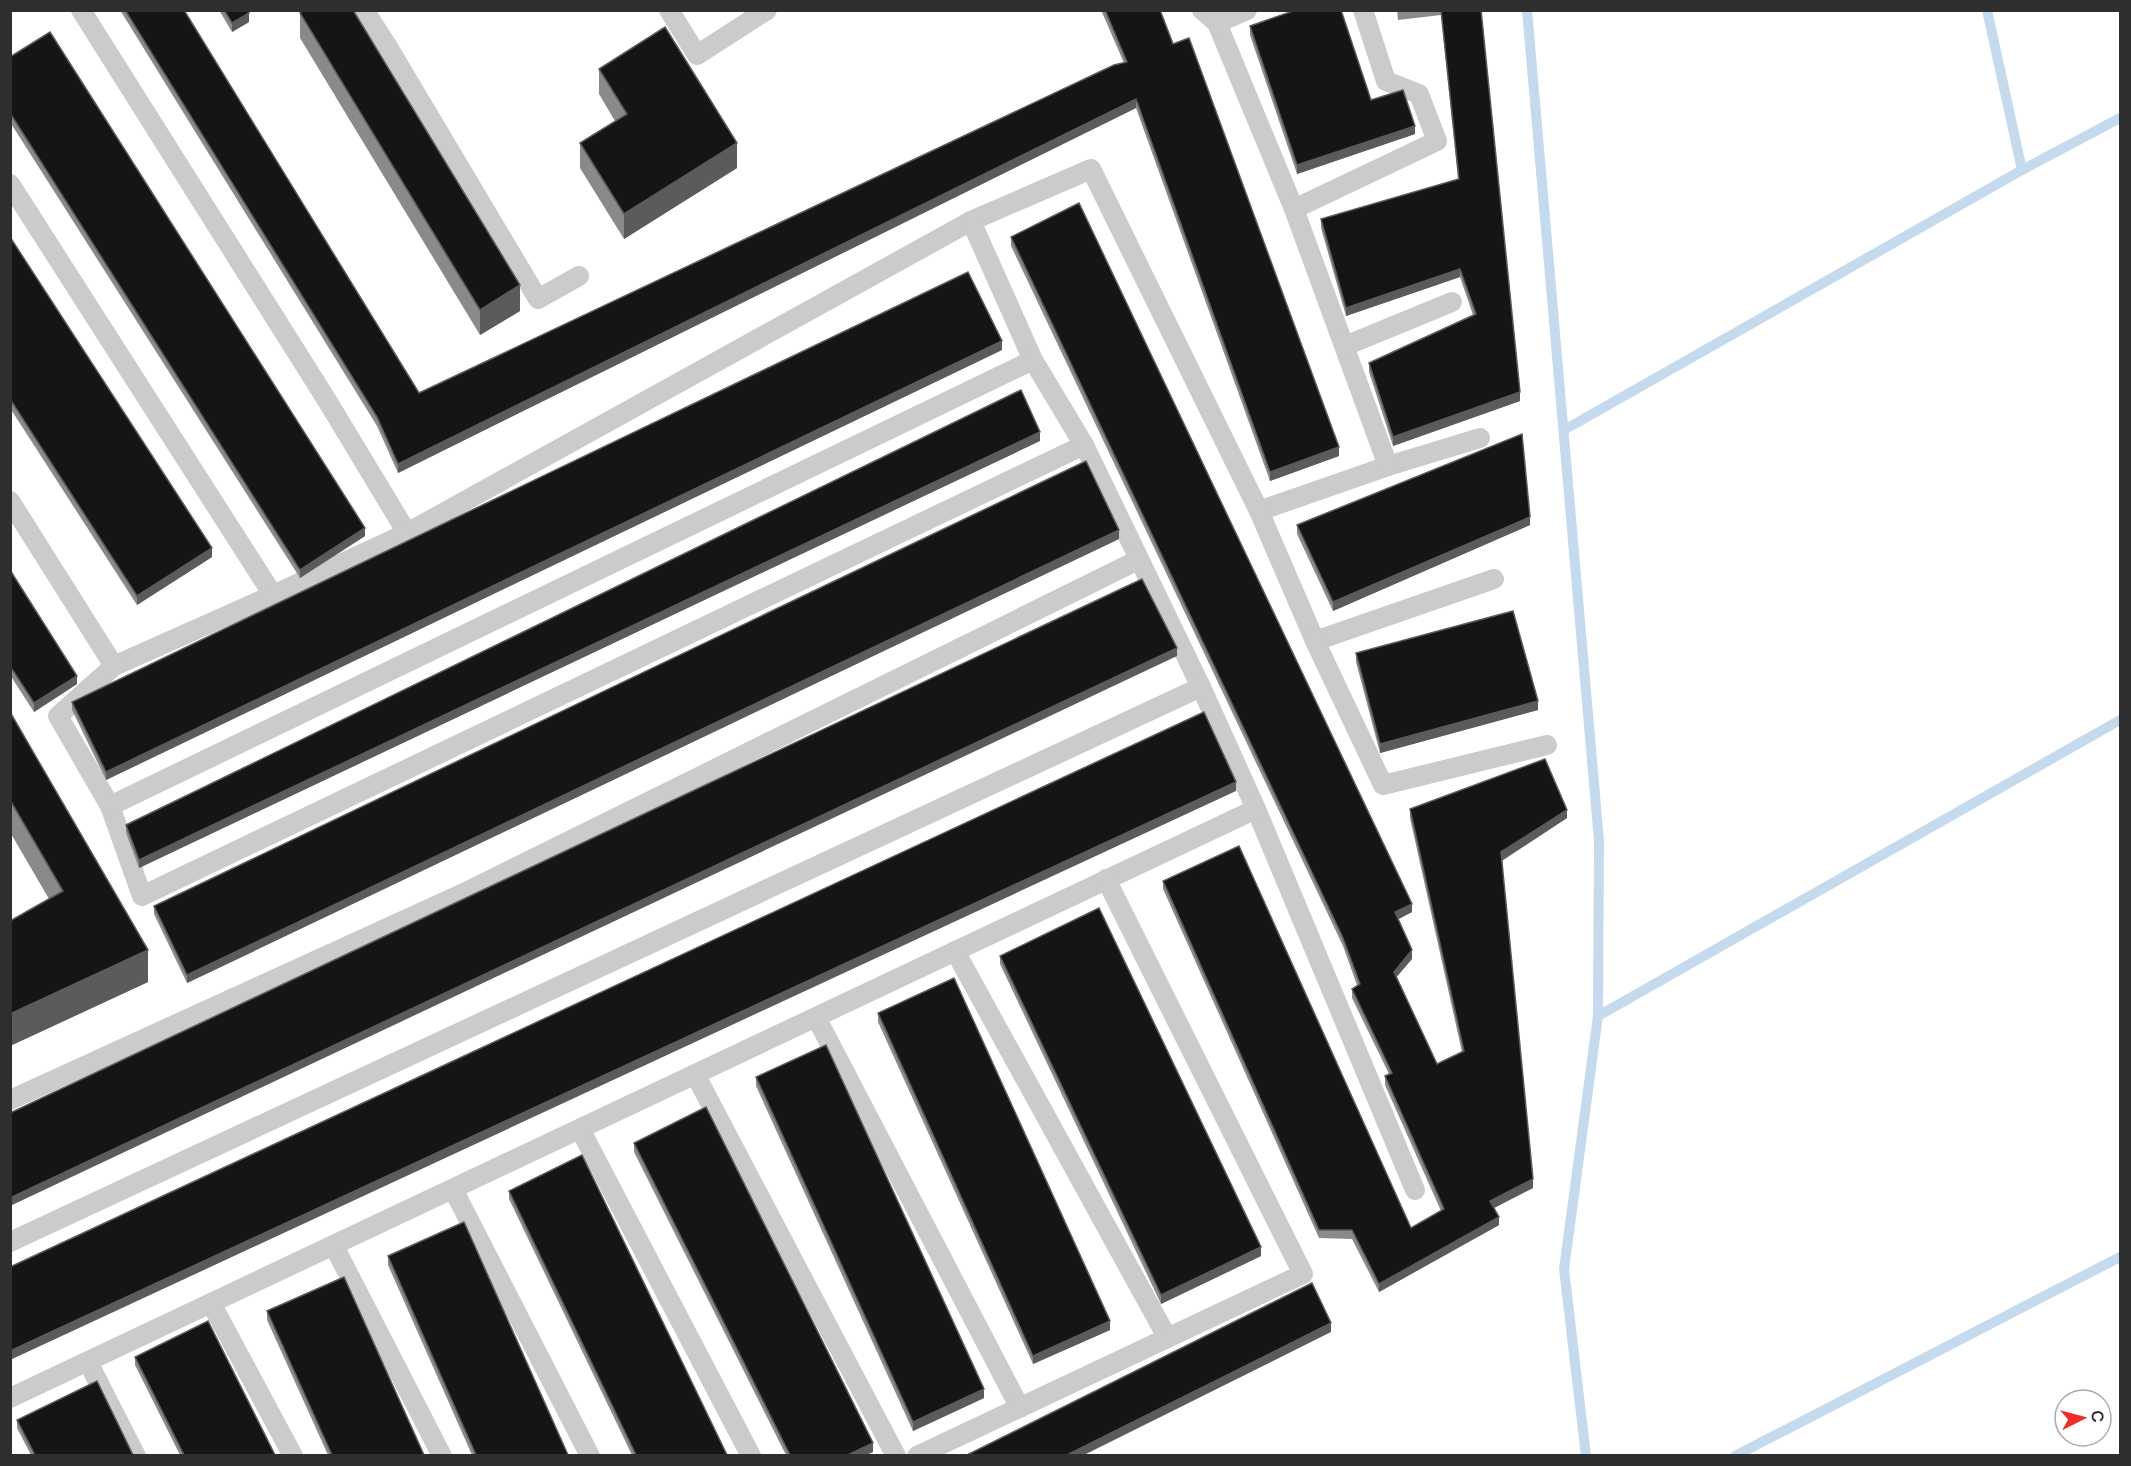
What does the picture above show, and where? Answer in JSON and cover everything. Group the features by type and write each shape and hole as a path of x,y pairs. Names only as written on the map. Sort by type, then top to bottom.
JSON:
{"lane":[{"path":"81,10 328,402 407,533"},
{"path":"364,10 538,299 579,276"},
{"path":"669,10 697,55 767,10"},
{"path":"1202,10 1217,23 1294,209 1388,466"},
{"path":"1217,23 1247,10"},
{"path":"1294,209 1437,141 1419,94 1386,81 1363,10"},
{"path":"1084,445 142,896 110,806 58,716 114,666 407,533 971,221 1090,169 1259,511 1315,641 1383,784 1547,745"},
{"path":"10,184 273,595"},
{"path":"971,221 1033,360 1084,445 1201,687 1256,809 1415,1190"},
{"path":"1345,346 1452,302"},
{"path":"110,806 1033,360"},
{"path":"1259,511 1388,466 1480,438"},
{"path":"10,501 114,666"},
{"path":"10,1100 468,891 1138,560"},
{"path":"1315,641 1494,579"},
{"path":"10,1242 1201,687"},
{"path":"10,1398 1256,809"},
{"path":"917,1455 1303,1274 1106,879"},
{"path":"955,951 1167,1337"},
{"path":"816,1017 1020,1408"},
{"path":"695,1074 896,1455"},
{"path":"580,1129 751,1455"},
{"path":"453,1189 590,1455"},
{"path":"333,1246 442,1455"},
{"path":"212,1303 292,1455"},
{"path":"88,1362 136,1455"}],"building":[{"path":"125,10 184,10 419,393 1114,65 1127,62 1105,10 1160,10 1173,44 1189,38 1339,447 1270,472 1136,99 398,464 377,417"},
{"path":"224,10 247,10 249,13 232,23"},
{"path":"304,10 353,10 520,285 480,310 300,13"},
{"path":"1296,10 1341,10 1371,100 1403,90 1415,126 1297,165 1250,26"},
{"path":"1441,10 1481,10 1520,392 1393,437 1369,363 1476,314 1460,269 1346,308 1321,219 1459,179"},
{"path":"665,27 737,143 624,214 580,143 627,114 599,69"},
{"path":"50,32 365,528 300,570 10,113 10,57"},
{"path":"1079,203 1412,904 1395,912 1412,950 1394,972 1437,1064 1464,1051 1410,809 1545,759 1567,810 1501,852 1533,1179 1490,1201 1499,1217 1379,1284 1352,1230 1319,1230 1163,881 1239,846 1411,1228 1444,1209 1385,1076 1392,1073 1352,989 1360,984 1343,938 1011,237"},
{"path":"10,237 212,548 137,596 10,399"},
{"path":"968,272 1002,341 106,772 72,702"},
{"path":"1021,390 1040,432 139,860 126,825"},
{"path":"1522,434 1530,517 1333,602 1297,525"},
{"path":"1086,461 1119,530 187,975 154,906"},
{"path":"10,570 77,676 34,703 10,666"},
{"path":"1142,579 1177,648 10,1198 10,1113"},
{"path":"1513,611 1538,701 1380,744 1356,653"},
{"path":"10,712 148,950 10,1014 10,921 63,891 10,800"},
{"path":"1204,712 1236,782 10,1351 10,1267"},
{"path":"1099,908 1261,1247 1161,1295 1000,956"},
{"path":"954,978 1110,1321 1033,1356 878,1013"},
{"path":"826,1045 984,1389 913,1422 756,1077"},
{"path":"706,1107 873,1443 848,1455 790,1455 634,1143"},
{"path":"582,1155 727,1455 636,1455 509,1191"},
{"path":"464,1222 568,1455 476,1455 388,1256"},
{"path":"344,1277 424,1455 332,1455 267,1311"},
{"path":"1312,1283 1331,1323 1067,1455 967,1455"},
{"path":"208,1321 275,1455 184,1455 135,1357"},
{"path":"97,1381 133,1455 35,1455 17,1420"}],"waterway":[{"path":"1527,10 1599,841 1598,1016 1564,1269 1586,1456"},
{"path":"1987,10 2022,170"},
{"path":"1564,430 2022,170 2120,118"},
{"path":"1598,1016 2120,720"},
{"path":"1735,1456 2120,1257"}]}
